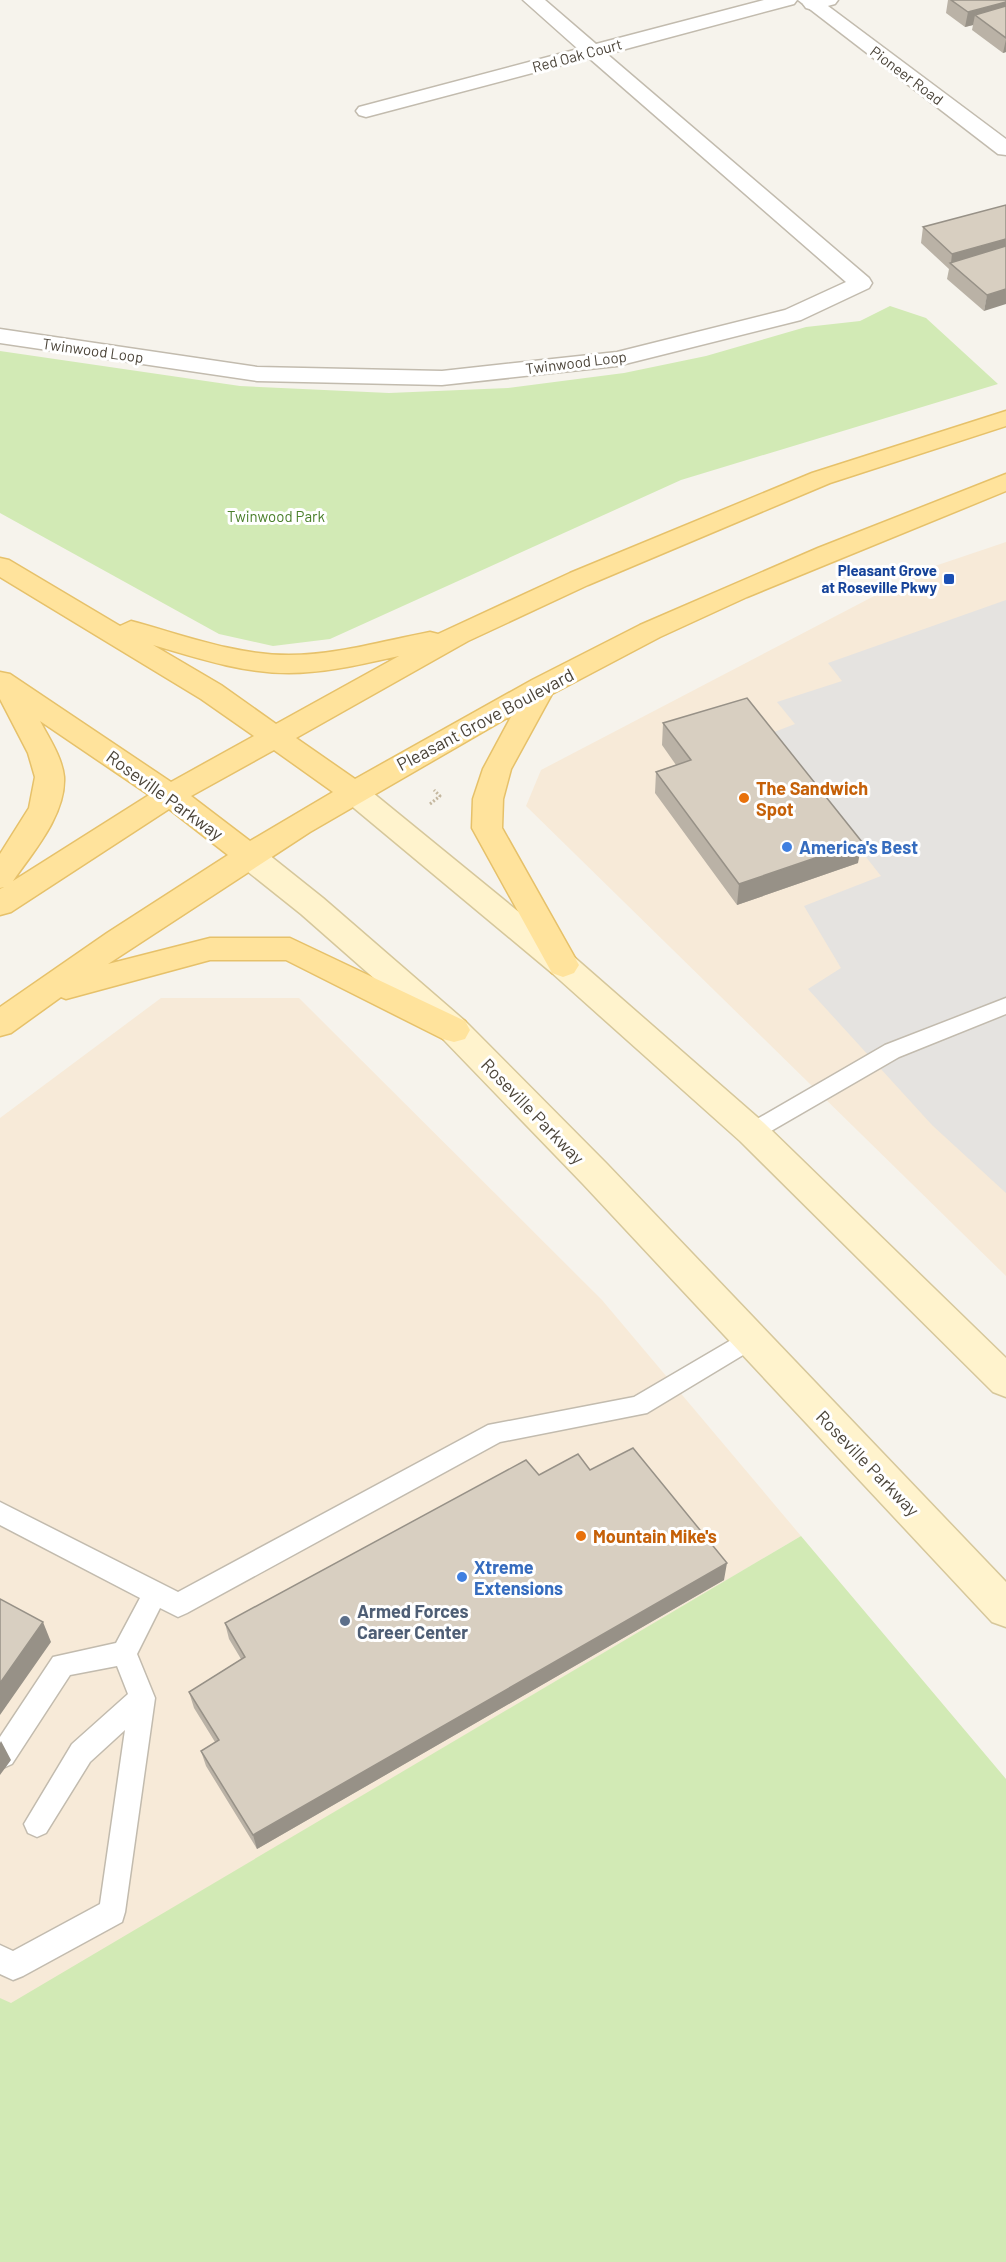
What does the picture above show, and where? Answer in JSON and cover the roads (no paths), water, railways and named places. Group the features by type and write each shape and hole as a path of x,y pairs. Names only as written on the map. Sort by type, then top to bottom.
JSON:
{"main road":[{"path":"0,904 170,795 458,635 579,579 821,478 1006,418"},
{"name":"Pleasant Grove Boulevard","path":"0,1024 248,855 352,791 542,687 660,627 885,530 1006,482"},
{"path":"0,566 211,692 278,736 352,791 563,965 752,1132 1006,1381"},
{"path":"97,622 251,661 289,664 324,661 458,635"},
{"path":"0,877 41,817 48,792 47,764 3,682"},
{"name":"Roseville Parkway","path":"3,682 170,795 248,855 312,906 454,1030 1006,1609"},
{"path":"542,687 497,769 488,799 487,828 563,965"},
{"path":"41,994 210,949 290,949 454,1030"}],"street":[{"path":"533,0 592,51"},
{"name":"Red Oak Court","path":"366,111 788,0"},
{"name":"Pioneer Road","path":"817,1 1006,149"},
{"name":"Twinwood Loop","path":"0,336 257,374 442,378 617,359 793,315 861,283 592,51"}],"lane":[{"path":"752,1132 892,1051 1006,1006"},
{"path":"0,1513 178,1605 496,1432 639,1406 750,1339"},
{"path":"0,1959 13,1966 112,1912 142,1698 124,1653 155,1594"},
{"path":"3,1755 62,1665 124,1653"},
{"path":"37,1824 81,1753 142,1698"}],"place":[{"name":"Pleasant Grove at Roseville Pkwy","path":"949,579"},
{"name":"The Sandwich Spot","path":"744,798"},
{"name":"America's Best","path":"787,847"},
{"name":"Mountain Mike's","path":"581,1536"},
{"name":"Xtreme Extensions","path":"462,1577"},
{"name":"Armed Forces Career Center","path":"345,1621"}],"park label":[{"name":"Twinwood Park","path":"276,516"}]}
